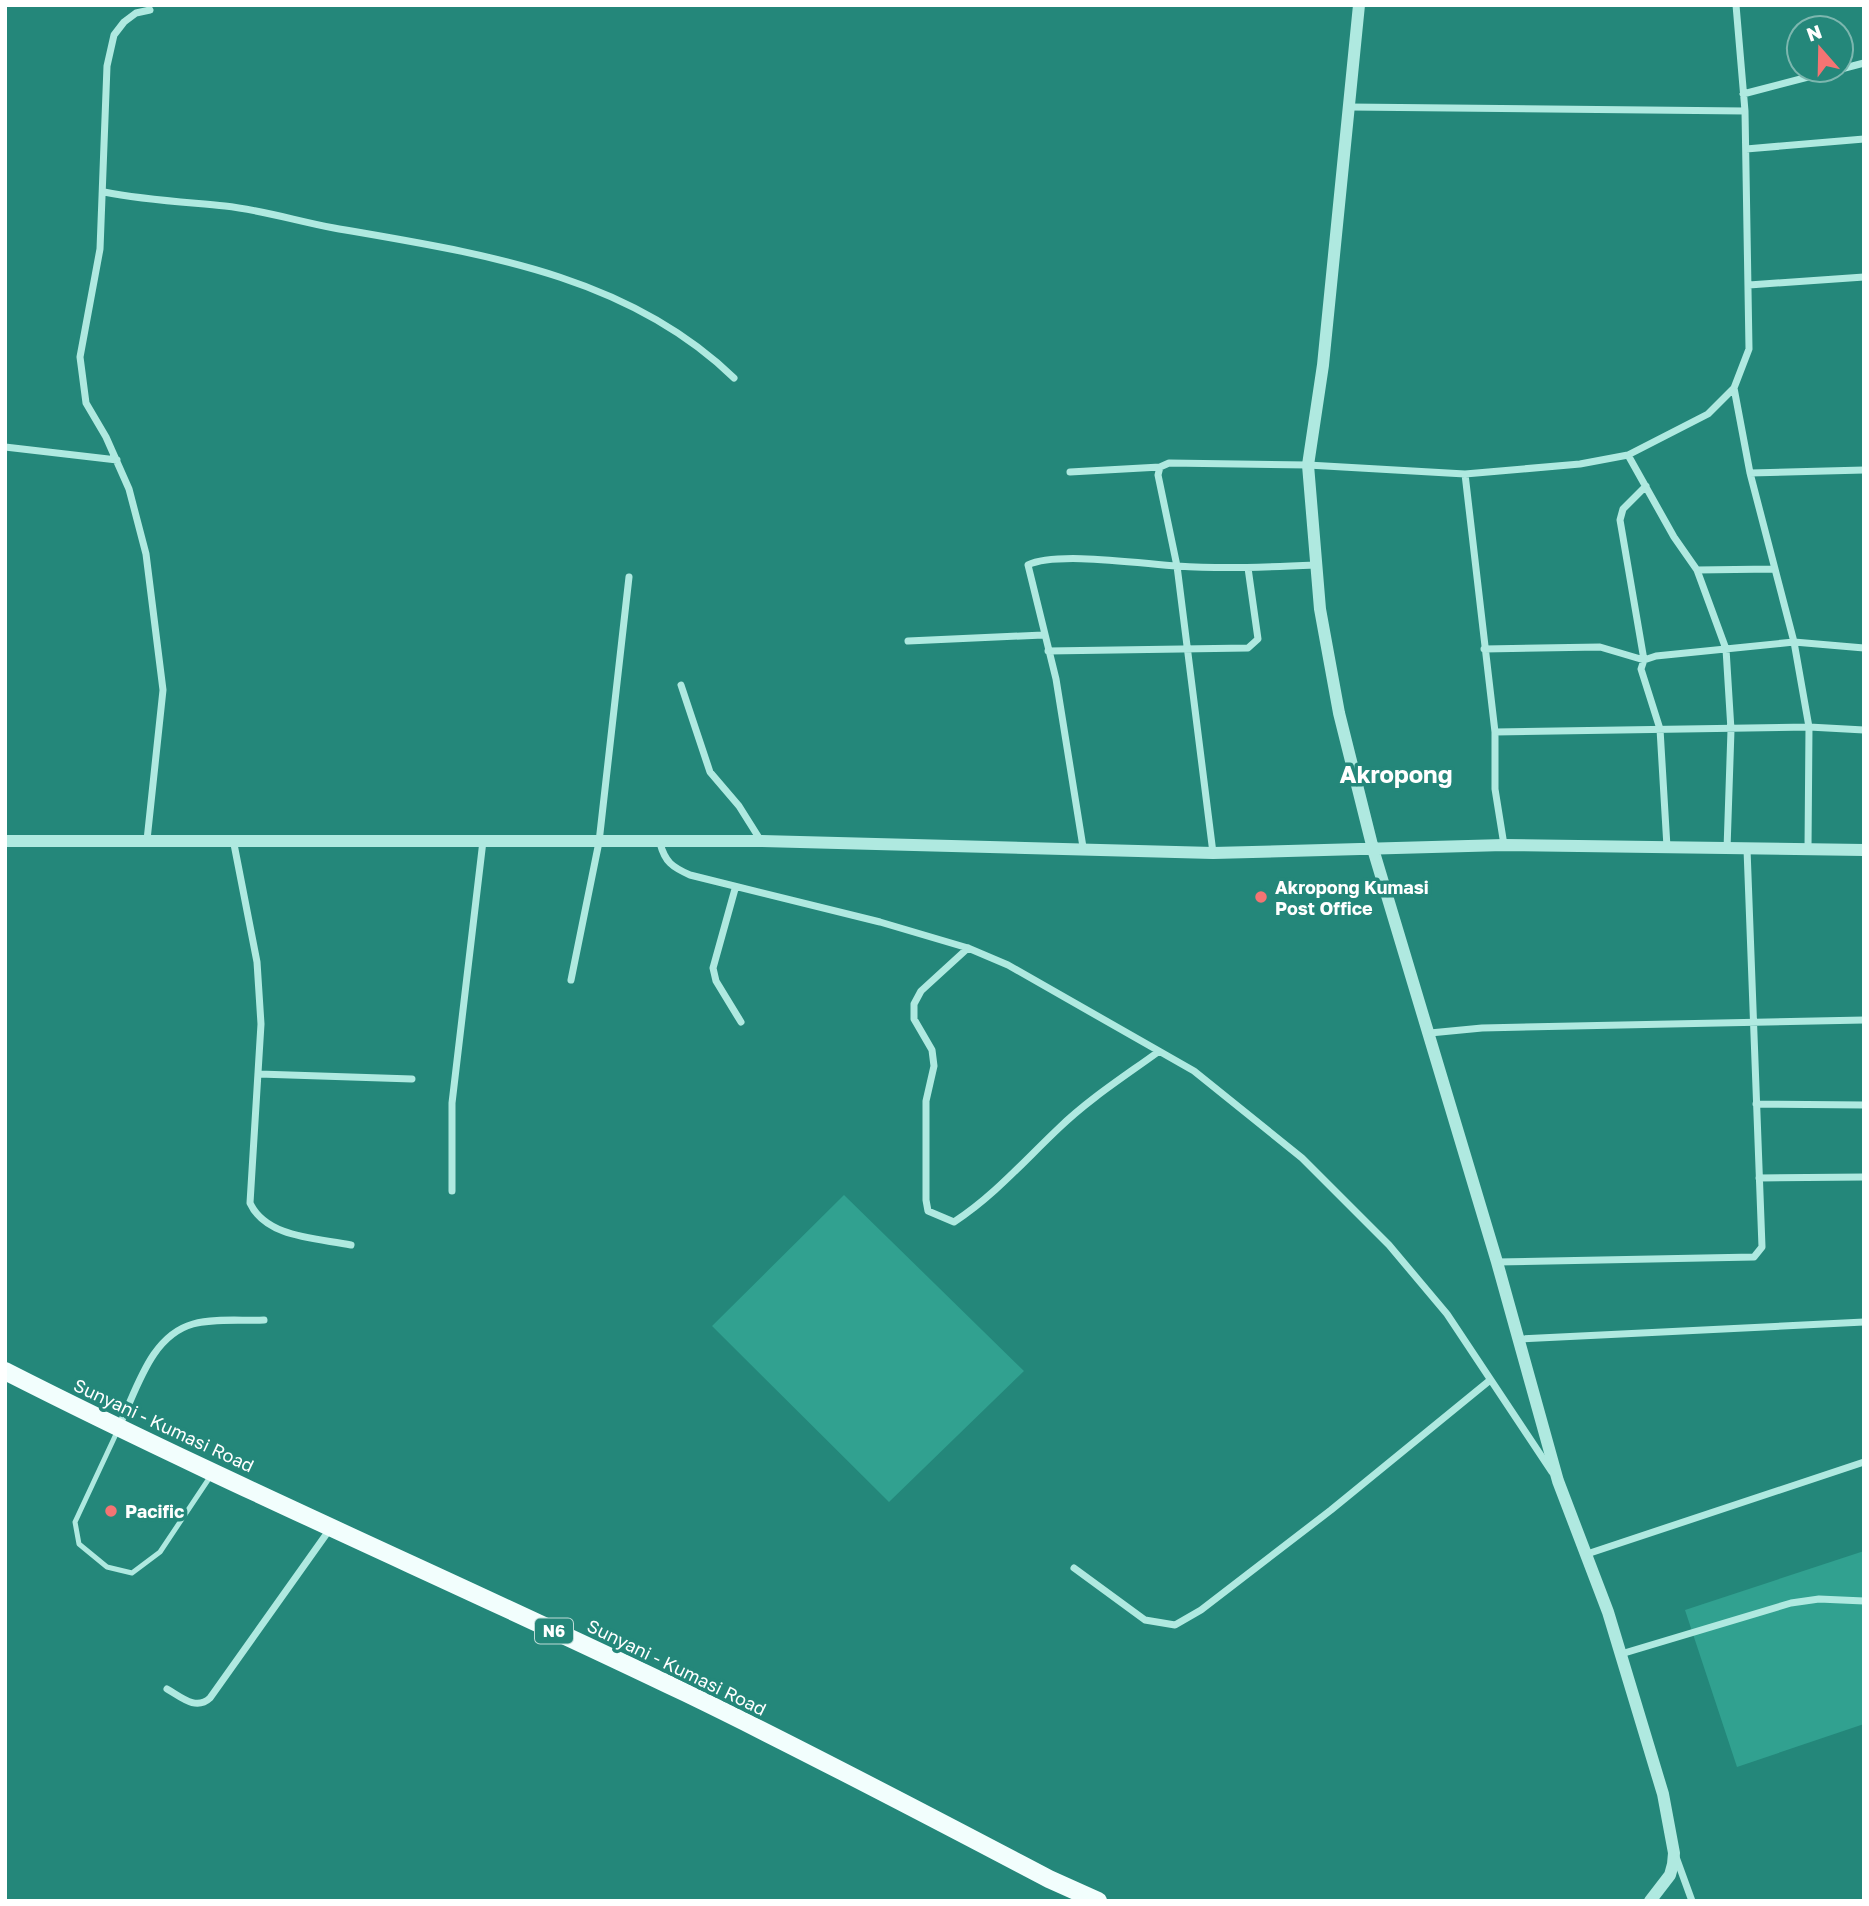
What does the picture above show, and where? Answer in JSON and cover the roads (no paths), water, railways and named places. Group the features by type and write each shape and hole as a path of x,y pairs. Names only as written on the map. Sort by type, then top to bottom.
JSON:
{"main road":[{"name":"Sunyani - Kumasi Road","path":"5,1371 118,1429 332,1526 688,1694 1049,1879 1098,1901"}],"street":[{"path":"1359,5 1324,366 1308,465 1320,609 1339,713 1373,849 1430,1033 1558,1481 1587,1554 1621,1654 1663,1794 1674,1853 1692,1901"},
{"path":"1070,472 1160,467 1169,463 1308,465 1465,474 1580,464 1628,455 1709,414 1734,388 1749,349 1745,111 1736,5"},
{"path":"147,840 163,690 140,523 117,460 86,403 80,356 84,325 98,270 104,192 107,66 114,35 124,22 150,9"},
{"path":"1743,94 1785,83"},
{"path":"1349,107 1745,111"},
{"path":"1746,149 1864,139"},
{"path":"104,192 150,201 262,212 466,250 564,278 621,300 706,351 734,378"},
{"path":"1749,285 1864,277"},
{"path":"1734,388 1749,472 1794,642 1810,727 1808,849"},
{"path":"5,447 117,460"},
{"path":"1628,455 1674,537 1697,570 1726,649 1731,730 1727,849"},
{"path":"1160,467 1158,475 1177,566 1213,853"},
{"path":"1749,472 1864,470"},
{"path":"1465,474 1494,732 1495,789 1504,845"},
{"path":"1646,486 1623,509 1619,520 1644,660 1641,669 1660,729 1667,847"},
{"path":"1083,847 1056,679 1026,568 1031,563 1093,559 1177,566 1248,568 1317,565"},
{"path":"1048,651 1248,648 1255,645 1258,639 1248,568"},
{"path":"1697,570 1773,569"},
{"path":"571,980 599,842 629,578"},
{"path":"908,640 1043,635"},
{"path":"1484,649 1600,647 1644,660 1656,656 1794,642 1864,648"},
{"path":"681,685 710,772 740,807 761,841"},
{"path":"1494,732 1810,727 1864,730"},
{"path":"233,839 257,962 261,1024 256,1133 249,1189 253,1209 266,1224 280,1230 351,1245"},
{"path":"5,841 233,839 660,844 761,841 1083,847 1213,853 1504,845 1864,850"},
{"path":"452,1191 452,1103 483,841"},
{"path":"660,844 664,859 672,867 735,888 880,922 968,948 1008,965 1194,1071 1302,1158 1389,1245 1447,1314 1489,1381 1558,1481"},
{"path":"1497,1262 1754,1257 1762,1247 1747,849"},
{"path":"735,888 713,968 716,981 741,1022"},
{"path":"968,948 920,991 914,1004 914,1019 932,1051 934,1066 926,1101 926,1200 928,1211 939,1218 954,1222 968,1213 1070,1118 1158,1052"},
{"path":"1430,1033 1482,1028 1864,1020"},
{"path":"259,1074 412,1079"},
{"path":"1756,1104 1864,1105"},
{"path":"1759,1178 1864,1177"},
{"path":"118,1429 155,1351 169,1334 194,1323 264,1321"},
{"path":"1519,1339 1864,1322"},
{"path":"1074,1568 1145,1620 1175,1625 1201,1610 1320,1518 1489,1381"},
{"path":"1587,1554 1864,1462"},
{"path":"167,1689 194,1704 204,1703 210,1698 332,1526"},
{"path":"1621,1654 1791,1603 1819,1599 1864,1601"},
{"path":"1650,1901 1670,1875 1674,1853"}],"lane":[{"path":"118,1429 75,1522 79,1544 107,1567 132,1573 160,1552 212,1473"}],"place":[{"name":"Akropong Kumasi Post Office","path":"1261,897"},
{"name":"Pacific","path":"111,1511"}],"district":[{"name":"Akropong","path":"1396,773"}]}
